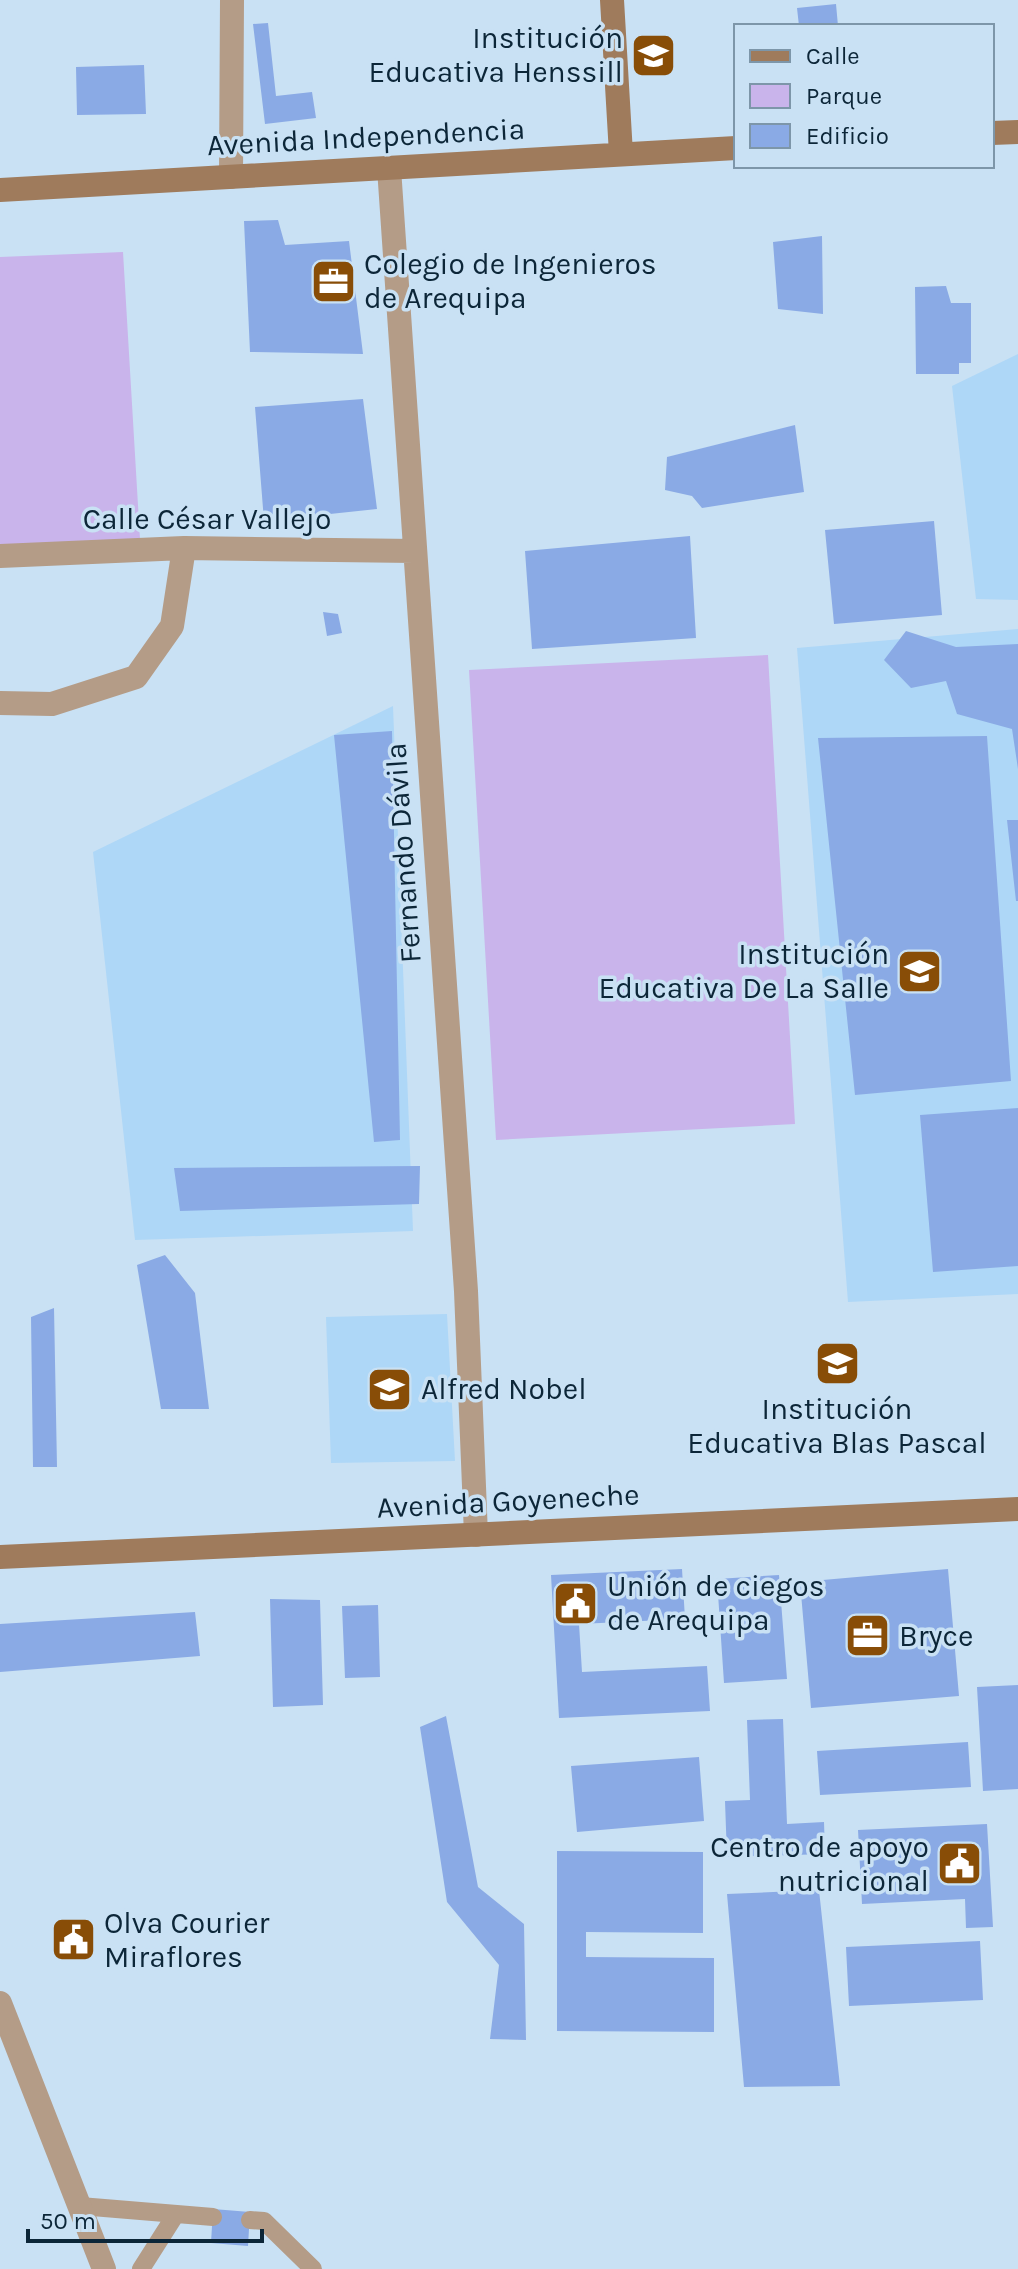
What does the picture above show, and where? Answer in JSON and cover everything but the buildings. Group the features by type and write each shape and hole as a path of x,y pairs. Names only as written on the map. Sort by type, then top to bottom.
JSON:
{"main road":[{"path":"612,0 621,154"},
{"path":"994,133 1018,132"},
{"name":"Avenida Independencia","path":"0,190 734,148"},
{"name":"Avenida Goyeneche","path":"0,1557 1018,1509"}],"street":[{"path":"231,177 232,0"},
{"name":"Fernando Dávila","path":"389,168 466,1291 476,1535"},
{"path":"0,703 52,704 136,677 172,626 184,548"},
{"name":"Calle César Vallejo","path":"0,556 184,548 414,551"},
{"path":"0,2003 104,2269"}],"lane":[{"path":"80,2206 213,2217"},
{"path":"141,2269 176,2214"},
{"path":"250,2220 264,2221 313,2269"}],"shaded area":[{"path":"1018,354 1018,600 976,599 952,386"},
{"name":"Institución Educativa De La Salle","path":"1018,629 1018,1294 848,1302 797,648"},
{"path":"393,706 413,1231 135,1240 93,852"},
{"name":"Alfred Nobel","path":"447,1314 455,1461 331,1463 326,1317"}],"green space":[{"path":"123,252 140,539 0,547 0,257"},
{"path":"768,655 795,1124 496,1140 469,670"}],"place":[{"name":"Institución Educativa Henssill","path":"654,55"},
{"name":"Colegio de Ingenieros de Arequipa","path":"333,281"},
{"name":"Institución Educativa De La Salle","path":"920,971"},
{"name":"Institución Educativa Blas Pascal","path":"837,1363"},
{"name":"Alfred Nobel","path":"390,1389"},
{"name":"Unión de ciegos de Arequipa","path":"576,1603"},
{"name":"Bryce","path":"868,1636"},
{"name":"Centro de apoyo nutricional","path":"960,1864"},
{"name":"Olva Courier Miraflores","path":"73,1940"}]}
